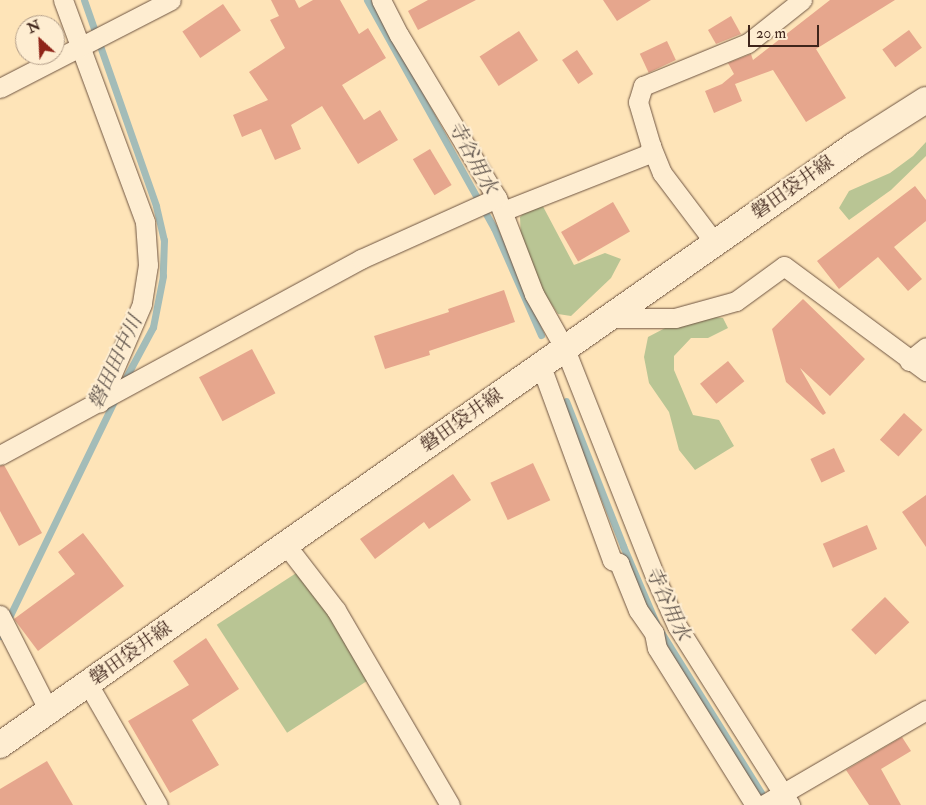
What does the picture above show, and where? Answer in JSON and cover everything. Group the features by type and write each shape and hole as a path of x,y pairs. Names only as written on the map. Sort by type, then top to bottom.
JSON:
{"main road":[{"name":"磐田袋井線","path":"0,745 854,145 926,100"}],"street":[{"path":"63,0 145,222 148,266 142,304 100,402"},
{"path":"0,88 80,45 171,0"},
{"path":"381,0 399,34 500,205 534,294 565,349 656,579 677,626 787,799"},
{"path":"715,243 662,173 651,146 638,102 643,86 748,43 802,0"},
{"path":"0,455 361,259 500,205 648,154 651,146"},
{"path":"609,318 675,318 736,301 784,266 909,361 926,371"},
{"path":"909,361 926,347"},
{"path":"541,366 612,560 619,563 638,610 654,633 657,648 755,805"},
{"path":"286,545 336,610 450,805"},
{"path":"0,615 50,711"},
{"path":"88,684 158,805"},
{"path":"763,805 787,799 926,710"}],"green space":[{"path":"926,142 926,156 891,190 849,220 839,208 849,191 890,173 913,156"},
{"path":"538,197 574,265 605,253 621,259 611,278 571,316 558,314 522,260 520,217"},
{"path":"692,314 723,318 728,328 708,338 691,338 674,356 674,370 693,415 719,420 734,446 695,470 679,450 669,412 649,383 644,357 648,337"},
{"path":"304,568 374,676 287,733 217,625"}],"building":[{"path":"271,0 295,0 299,8 313,0 340,0 359,34 368,28 386,58 342,85 364,120 380,110 398,140 358,164 322,106 291,125 301,149 275,160 261,129 242,137 233,115 268,100 249,72 285,48 270,20 279,16"},
{"path":"428,0 476,0 418,30 408,11"},
{"path":"603,0 651,0 617,21"},
{"path":"830,0 895,0 816,49 846,98 806,122 773,70 735,84 742,101 714,113 705,91 722,84 734,74 728,63 751,54 753,60"},
{"path":"223,4 241,31 200,58 182,31"},
{"path":"731,16 741,34 716,44 708,30"},
{"path":"909,30 922,48 895,67 882,49"},
{"path":"519,31 538,60 499,86 480,57"},
{"path":"667,41 676,60 649,73 640,54"},
{"path":"577,50 593,74 578,84 562,60"},
{"path":"430,149 452,185 434,195 413,159"},
{"path":"915,186 926,200 926,221 894,247 922,279 908,291 878,257 839,289 817,261"},
{"path":"613,202 630,231 578,261 561,232"},
{"path":"504,290 515,322 429,351 430,355 385,369 374,336 449,312 448,309"},
{"path":"803,299 865,359 830,396 800,368 826,413 823,415 786,382 772,329"},
{"path":"252,349 275,393 222,421 199,377"},
{"path":"728,361 744,381 716,404 700,384"},
{"path":"904,413 923,430 898,456 880,440"},
{"path":"834,448 845,472 821,483 810,459"},
{"path":"533,463 550,500 508,520 490,483"},
{"path":"4,465 42,533 19,546 0,511 0,466"},
{"path":"453,474 471,500 429,529 424,522 375,559 360,539"},
{"path":"926,495 926,547 902,512"},
{"path":"867,525 877,549 833,568 823,544"},
{"path":"83,533 124,586 38,651 14,619 75,574 58,552"},
{"path":"885,597 909,622 876,655 851,630"},
{"path":"206,638 239,689 192,720 219,765 170,793 128,721 189,685 173,661"},
{"path":"902,737 911,751 881,769 901,805 869,805 846,770"},
{"path":"47,761 73,805 0,805 0,789"}],"waterway":[{"name":"磐田田中川","path":"84,0 156,206 164,240 163,276 153,327 123,383"},
{"name":"寺谷用水","path":"367,0 494,228 541,335"},
{"name":"磐田田中川","path":"0,636 116,397"},
{"name":"寺谷用水","path":"566,401 623,546 656,623"},
{"name":"寺谷用水","path":"661,632 766,801"}]}
